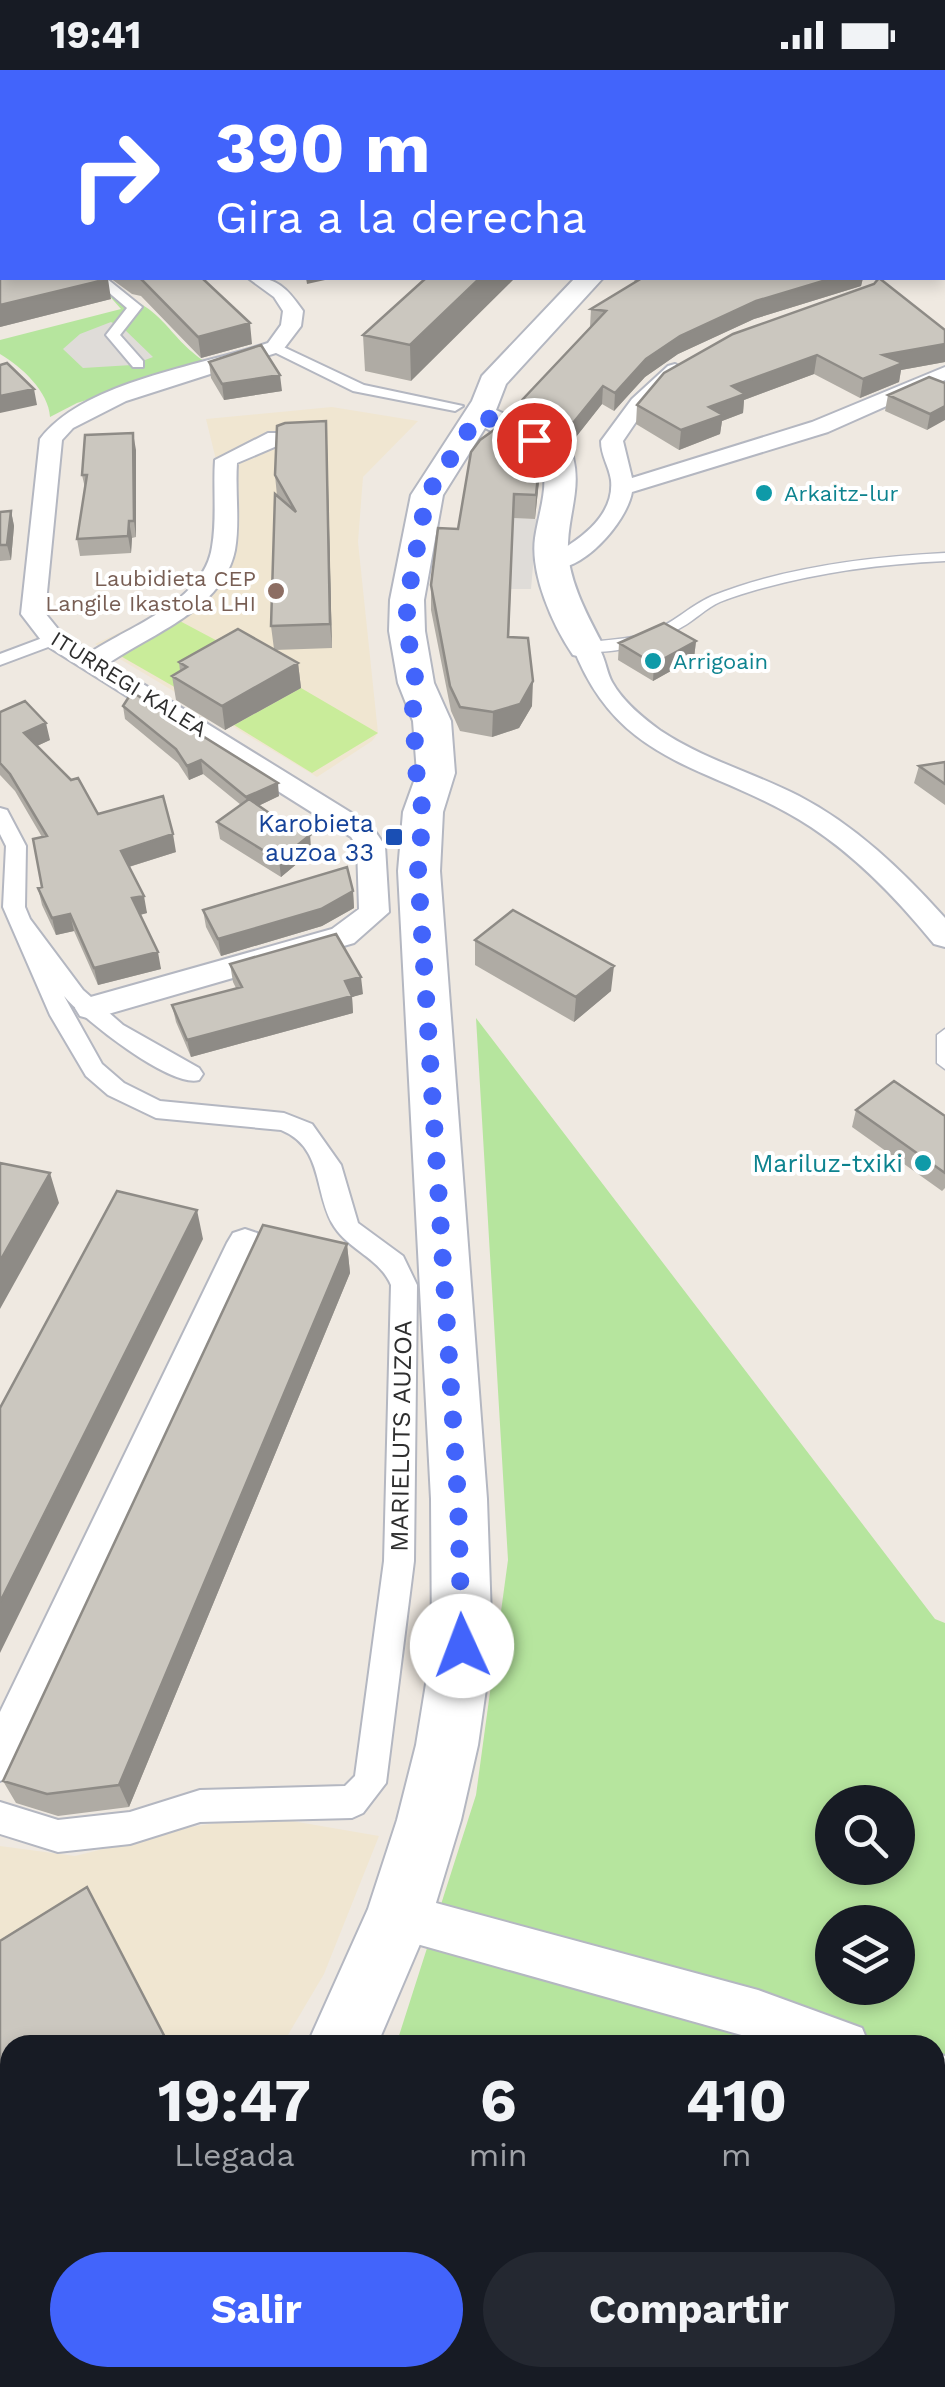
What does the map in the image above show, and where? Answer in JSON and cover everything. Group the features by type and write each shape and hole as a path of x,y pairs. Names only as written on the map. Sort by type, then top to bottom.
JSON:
{"main road":[{"path":"346,2035 399,1916 447,1745 462,1646 458,1499 418,871 423,812 407,600 427,495 473,412 492,382 588,280"},
{"path":"473,412 509,384 606,280"},
{"path":"473,412 507,447 560,464"},
{"path":"473,412 548,447 560,464 563,484 550,547 576,629 586,647"},
{"path":"448,460 507,447"}],"street":[{"path":"101,280 135,307 113,336 138,364"},
{"path":"260,280 280,293 293,311 291,326 275,348 297,353 356,387 473,412"},
{"name":"ITURREGI KALEA","path":"91,1008 343,936 374,912 371,846 361,831 92,663 44,643 33,614 50,439 56,429 91,407 275,348"},
{"path":"555,562 596,536 614,510 622,488 610,448 620,425 663,378 698,356"},
{"path":"622,488 820,426 945,374"},
{"path":"92,663 183,605 215,579 224,550 226,460 276,438"},
{"path":"0,660 44,643"},
{"path":"586,647 589,662 617,710 638,729 701,764 754,783 824,823 924,911 945,938"},
{"path":"0,814 16,846 14,908 20,921 75,995 115,1031 191,1074"},
{"name":"MARIELUTS AUZOA","path":"0,1818 58,1836 130,1828 200,1806 352,1802 370,1783 399,1561 404,1354 404,1285 394,1263 349,1230 341,1216 330,1165 304,1130 284,1122 156,1109 116,1089 94,1070 61,1016 20,921"},
{"path":"0,1758 245,1243"},
{"path":"399,1916 758,2014 817,2035"}],"lane":[{"path":"586,647 621,646 656,637 712,600 752,588 844,568 945,557"},
{"path":"945,1035 945,1063"}],"shaded area":[{"path":"111,322 123,328 153,357 132,365 83,368 63,349 80,334"},
{"name":"Laubidieta CEP Langile Ikastola LHI","path":"332,407 418,421 363,477 358,542 378,733 317,777 95,644 172,608 207,575 220,547 218,468 206,419"},
{"path":"464,516 537,519 531,589 510,589"},
{"path":"263,1816 379,1836 324,1974 288,2035 0,2035 0,1846 75,1856 191,1827"}],"green space":[{"path":"106,292 126,297 153,312 207,363 77,403 50,417 45,398 33,381 0,354 0,340 121,309"},
{"path":"178,620 240,653 178,689 117,654"},
{"path":"301,688 378,733 312,773 234,725"},
{"path":"476,1018 935,1619 945,1623 945,2035 399,2035 476,1795 508,1560"}],"building":[{"path":"0,280 104,280 0,305"},
{"path":"142,280 204,280 250,323 198,337"},
{"path":"424,280 478,280 410,345 363,335"},
{"path":"639,280 826,280 756,301 680,336 646,359 615,393 603,386 573,423 523,399 606,311 591,309"},
{"path":"882,280 945,330 945,344 883,355 903,363 863,379 817,355 732,386 745,394 709,407 723,415 681,430 637,405 664,373 733,334"},
{"path":"261,345 280,375 222,384 209,362"},
{"path":"7,363 34,389 0,396 0,365"},
{"path":"929,377 945,383 945,406 930,414 888,395"},
{"path":"508,420 539,440 541,448 536,495 514,494 508,637 528,638 533,681 520,704 493,712 460,707 450,686 431,585 438,528 458,529 471,452 480,440"},
{"path":"326,421 330,624 271,626 275,494 296,512 275,475 277,426"},
{"path":"133,433 134,521 129,521 128,536 77,539 87,475 82,475 85,435"},
{"path":"11,511 7,545 0,545 0,512"},
{"path":"664,623 696,641 654,664 619,643"},
{"path":"238,629 298,663 222,706 172,676 187,667 179,662"},
{"path":"132,692 278,783 246,797 201,760 187,766 176,749 123,706"},
{"path":"25,701 46,723 24,733 71,780 78,778 98,814 163,796 173,834 121,851 144,896 132,898 158,952 94,968 70,914 52,918 38,888 42,887 33,839 47,836 0,763 0,712"},
{"path":"945,762 945,784 919,766"},
{"path":"249,799 288,826 310,835 279,860 217,822"},
{"path":"347,867 353,891 321,909 218,939 203,910"},
{"path":"513,910 614,966 576,997 475,940"},
{"path":"336,934 361,977 345,981 352,996 187,1040 172,1005 242,987 230,964"},
{"path":"894,1081 945,1116 945,1173 856,1110"},
{"path":"0,1163 50,1173 0,1261"},
{"path":"117,1191 197,1210 0,1602 0,1408"},
{"path":"263,1225 347,1244 119,1785 47,1794 3,1781"},
{"path":"87,1887 164,2035 0,2035 0,1941"}],"place":[{"name":"Arkaitz-lur","path":"764,493"},
{"name":"Laubidieta CEP Langile Ikastola LHI","path":"276,591"},
{"name":"Arrigoain","path":"653,661"},
{"name":"Karobieta auzoa 33","path":"394,837"},
{"name":"Mariluz-txiki","path":"923,1163"}],"route":[{"path":"462,1646 458,1499 418,871 423,812 417,782 413,708 416,683 407,631 407,600 427,495 479,414 534,440"}]}
